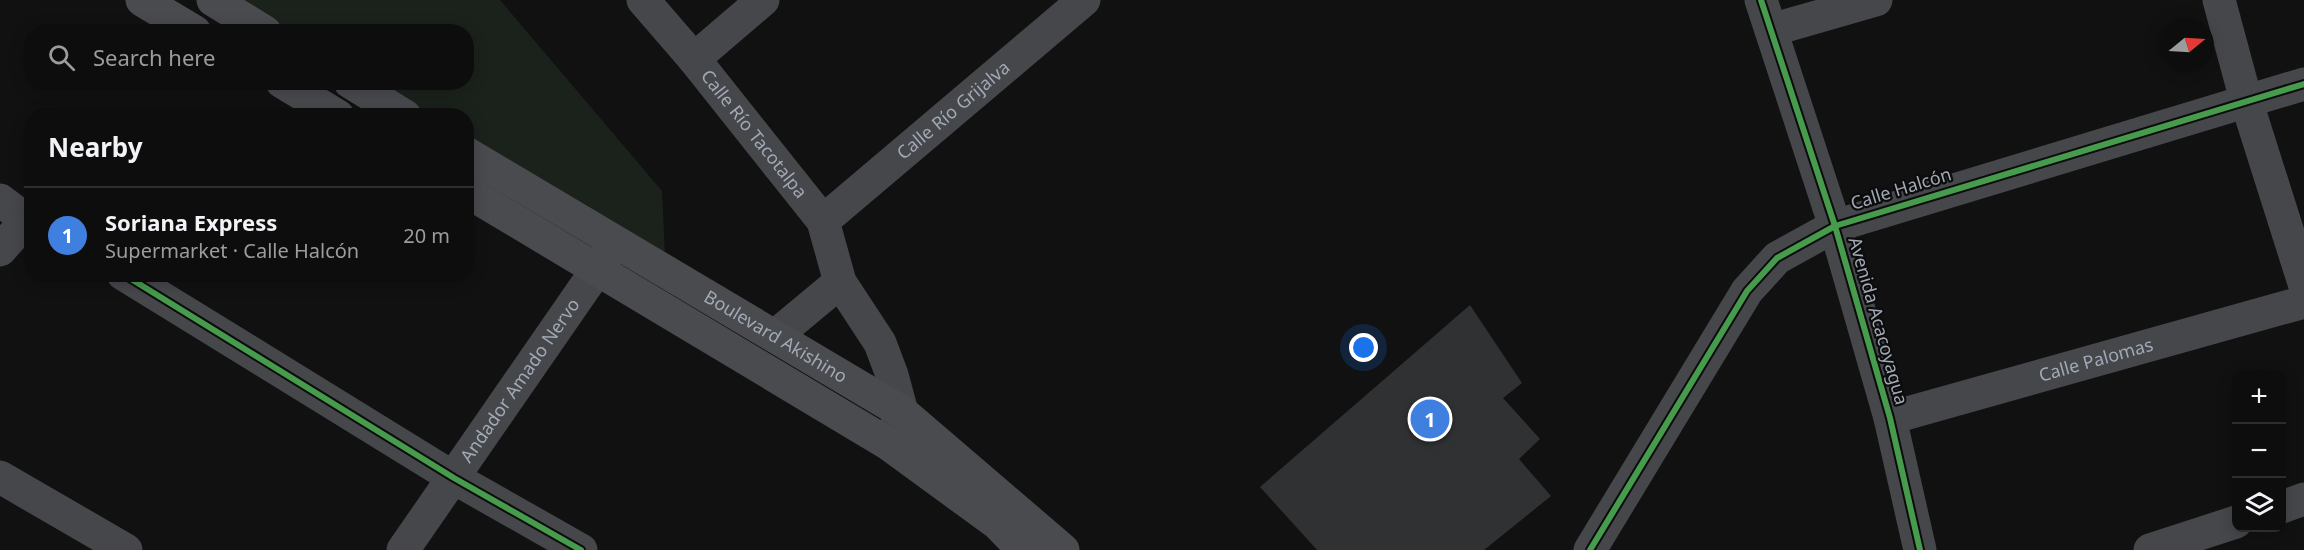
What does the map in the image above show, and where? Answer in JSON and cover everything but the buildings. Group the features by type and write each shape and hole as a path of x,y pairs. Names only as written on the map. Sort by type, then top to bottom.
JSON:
{"main road":[{"path":"213,0 252,24"},
{"path":"147,1 183,24"},
{"path":"295,90 325,108"},
{"path":"363,90 392,108"},
{"name":"Boulevard Akishino","path":"474,158 902,412 1063,550"},
{"name":"Boulevard Akishino","path":"474,196 887,443 998,524 1023,550"}],"street":[{"name":"Calle Río Tacotalpa","path":"643,0 694,59 823,221 840,282 880,343 902,412"},
{"path":"694,59 763,0"},
{"name":"Calle Río Grijalva","path":"823,221 1084,0"},
{"path":"1766,15 1876,0"},
{"path":"2220,0 2246,100 2304,283"},
{"name":"Avenida Acacoyagua","path":"1766,15 1835,225 1890,418 1920,550"},
{"name":"Calle Halcón","path":"1590,550 1748,291 1777,258 1835,225 2304,84"},
{"path":"0,200 24,219"},
{"path":"0,250 16,232 24,227"},
{"name":"Andador Amado Nervo","path":"403,550 599,269 616,241"},
{"path":"136,282 454,478 581,550"},
{"path":"775,336 840,282"},
{"name":"Calle Palomas","path":"1890,418 2304,302"},
{"path":"887,443 902,412"},
{"path":"0,477 126,550"},
{"path":"2286,506 2304,499"},
{"path":"2150,550 2232,523"}],"shaded area":[{"path":"236,0 500,0 662,191 665,256 474,142 474,108 417,108 386,90 474,90 474,24 277,24"}],"cycle path":[{"path":"1761,0 1835,226 1890,418 1920,550"},
{"path":"1590,550 1747,291 1777,258 1835,226 2304,84"},
{"path":"136,282 454,478 581,550"}],"place":[{"name":"Soriana Express","path":"1430,419"}]}
